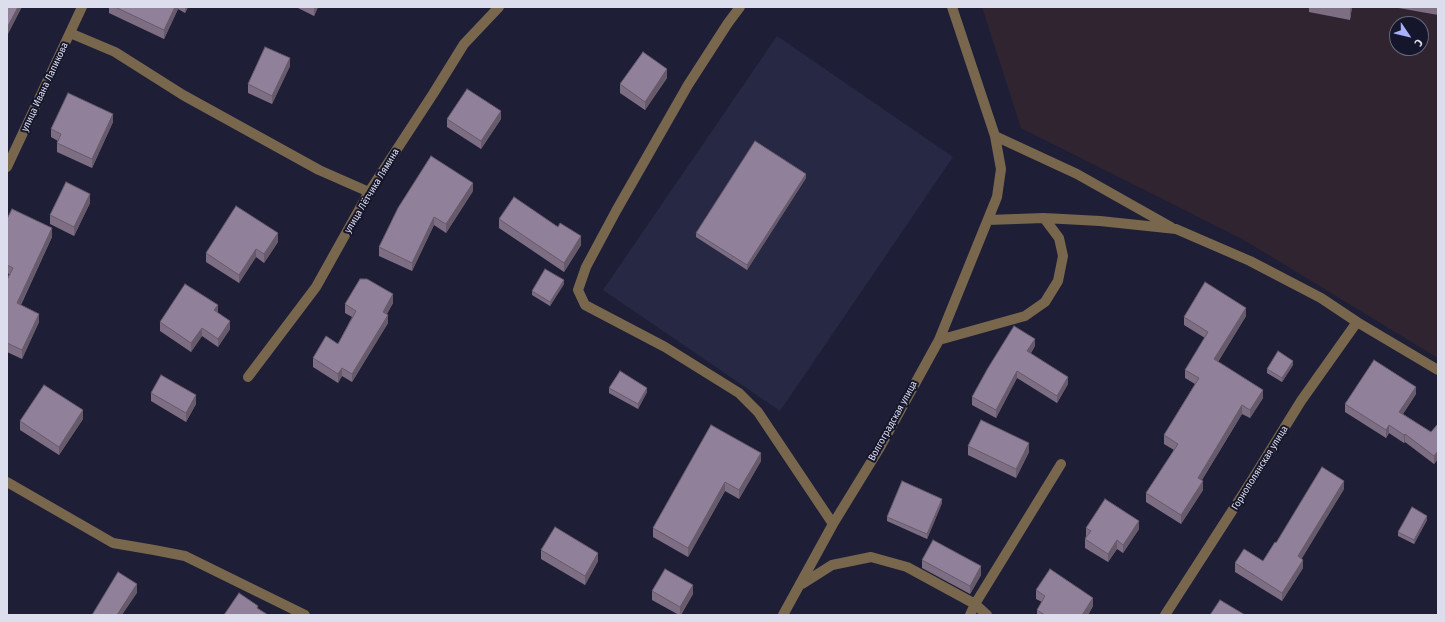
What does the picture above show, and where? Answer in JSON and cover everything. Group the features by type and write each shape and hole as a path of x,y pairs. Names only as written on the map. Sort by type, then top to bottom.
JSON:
{"street":[{"name":"улица Ивана Лапикова","path":"7,167 82,7"},
{"name":"улица Лётчика Лямина","path":"248,377 316,287 369,192 464,44 499,7"},
{"path":"740,7 724,29 673,112 616,211 586,267 578,290 585,305 665,347 739,393 758,412 833,524"},
{"name":"Волгоградская улица","path":"783,615 833,524 879,448 939,340 997,197 1001,169 995,136 952,7"},
{"path":"70,33 115,52 183,95 319,170 369,192"},
{"path":"995,136 1078,174 1176,230 1250,261 1321,298 1356,322 1438,370"},
{"path":"988,220 1044,218 1100,220 1176,230"},
{"path":"939,340 1025,316 1045,302 1058,281 1063,256 1059,238 1044,218"},
{"name":"Горнополянская улица","path":"1165,615 1301,401 1356,322"},
{"path":"970,615 975,604 1061,464"},
{"path":"7,482 113,543 185,556 305,615"},
{"path":"800,584 832,565 871,558 907,567 975,604 987,615"}],"shaded area":[{"path":"982,7 1438,7 1438,358 1244,240 1021,128"},
{"path":"777,36 953,157 780,411 603,290"}],"building":[{"path":"7,7 18,7 7,28"},
{"path":"115,7 175,7 164,30"},
{"path":"265,47 290,58 272,96 248,84"},
{"path":"643,52 667,69 645,102 620,84"},
{"path":"467,89 501,111 481,141 447,119"},
{"path":"68,93 113,114 92,159 57,143 61,134 51,129"},
{"path":"755,141 806,174 747,265 696,233"},
{"path":"431,156 473,183 446,224 434,217 412,263 379,247 398,208"},
{"path":"66,182 90,194 74,227 50,215"},
{"path":"514,197 558,227 560,223 581,236 564,263 499,219"},
{"path":"236,206 278,233 264,254 256,249 239,275 206,253"},
{"path":"12,209 52,228 17,303 39,314 22,350 7,343 7,280 13,268 7,265 7,219"},
{"path":"545,269 564,280 550,302 532,291"},
{"path":"360,279 367,279 393,294 383,312 388,315 352,374 342,368 338,374 313,358 326,336 338,344 356,311 345,304"},
{"path":"1205,282 1246,308 1214,359 1263,390 1250,410 1242,405 1198,478 1203,481 1181,515 1146,493 1178,444 1164,435 1199,378 1185,370 1208,332 1184,317"},
{"path":"185,284 218,305 214,310 230,321 218,339 202,328 191,343 160,322"},
{"path":"1014,326 1035,339 1027,351 1068,377 1057,396 1017,371 996,410 972,397"},
{"path":"1278,351 1293,361 1282,378 1267,369"},
{"path":"1374,360 1416,387 1399,412 1431,432 1437,425 1438,426 1438,451 1434,456 1405,434 1404,435 1389,425 1386,430 1345,404"},
{"path":"620,371 647,388 638,404 609,388"},
{"path":"161,375 196,395 186,413 151,393"},
{"path":"44,385 83,410 59,447 20,421"},
{"path":"981,420 1029,443 1016,469 968,446"},
{"path":"711,425 761,453 739,490 725,482 688,548 653,528"},
{"path":"1322,467 1344,481 1298,556 1303,560 1282,593 1235,563 1244,549 1263,561 1275,542 1276,543"},
{"path":"902,481 942,499 927,534 887,517"},
{"path":"1105,499 1139,521 1123,545 1117,540 1108,554 1085,539 1091,531 1086,528"},
{"path":"1412,507 1427,516 1414,540 1398,532"},
{"path":"555,527 598,553 585,576 541,550"},
{"path":"933,540 981,566 970,586 922,560"},
{"path":"665,569 693,585 680,607 652,591"},
{"path":"1050,569 1093,598 1082,615 1045,615 1037,610 1045,596 1036,590"},
{"path":"118,572 137,584 117,615 92,615"},
{"path":"239,593 258,606 257,608 268,615 224,615"},
{"path":"1220,600 1245,615 1210,615"}]}
